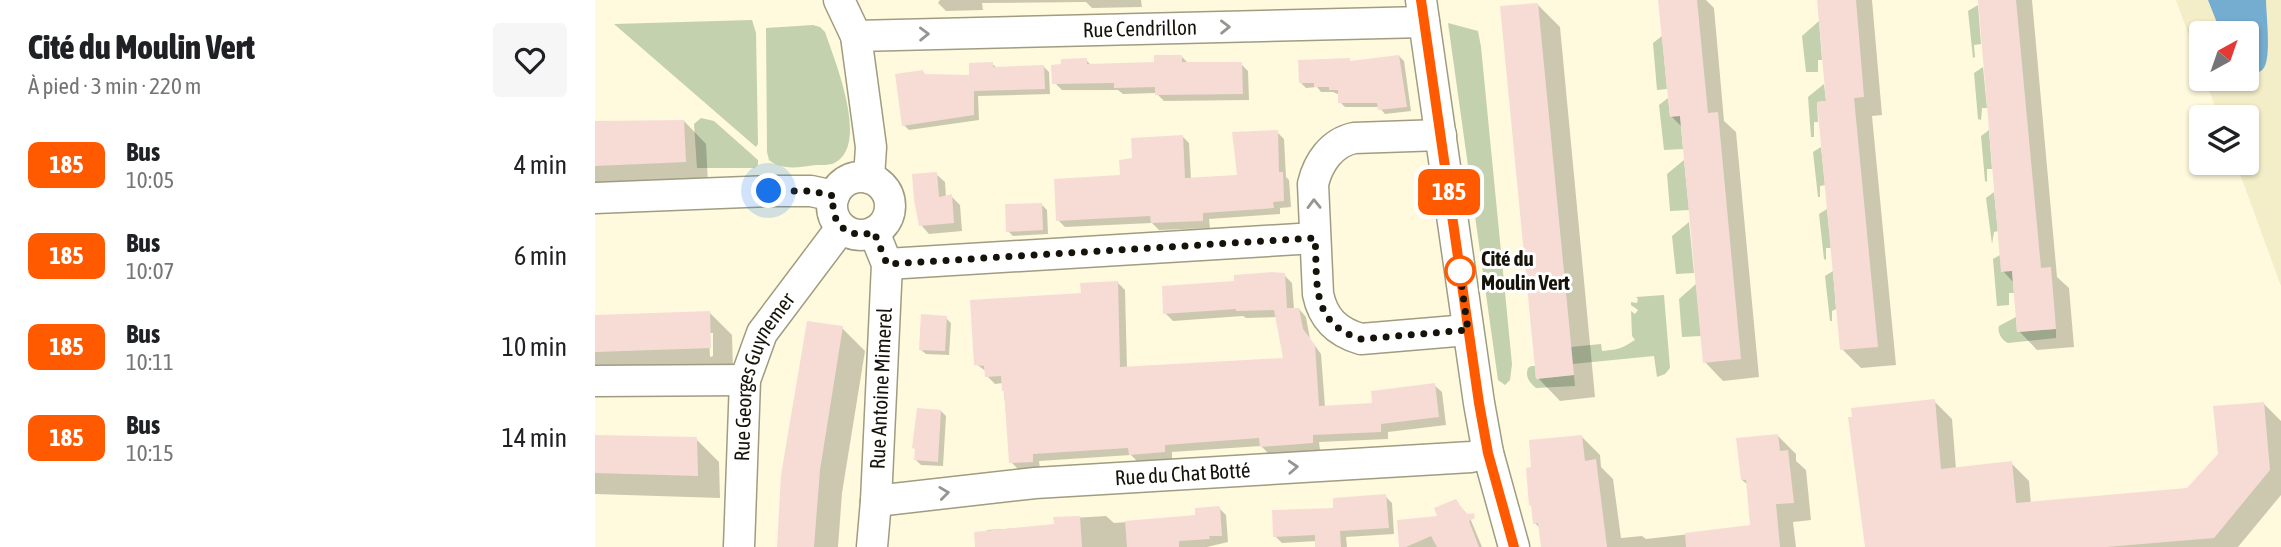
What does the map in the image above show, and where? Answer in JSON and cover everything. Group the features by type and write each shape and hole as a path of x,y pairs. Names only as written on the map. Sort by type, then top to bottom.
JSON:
{"street":[{"path":"839,0 856,36 871,147 869,178"},
{"path":"1423,11 1488,453 1514,547"},
{"name":"Rue Cendrillon","path":"856,36 1423,11"},
{"path":"1441,135 1353,138 1340,142 1322,162 1315,177 1318,294 1320,306 1332,325 1347,335 1361,339 1468,330"},
{"path":"861,177 869,178 878,183 890,199 890,209 888,218 874,232 857,235 841,228 833,213 834,196 844,182 861,177"},
{"path":"595,198 783,191 811,191 834,196"},
{"name":"Rue Georges Guynemer","path":"739,547 745,380 762,333 841,228"},
{"name":"Rue Antoine Mimerel","path":"872,547 887,264 874,232"},
{"path":"887,264 1315,238"},
{"path":"595,381 745,380"},
{"name":"Rue du Chat Botté","path":"876,501 1035,483 1471,457 1488,453"}],"shaded area":[{"path":"2176,0 2281,0 2281,286 2240,175 2259,175 2259,105 2215,105 2209,91 2259,91 2259,21 2189,21 2189,36"}],"green space":[{"path":"1978,5 1981,44 1974,45 1973,58 1968,11"},
{"path":"752,20 756,33 756,147 614,24"},
{"path":"1819,21 1822,60 1818,60 1818,72 1806,72 1802,36"},
{"path":"1448,23 1478,31 1481,47 1512,364 1510,380 1505,385 1498,380"},
{"path":"813,25 825,32 842,82 850,123 849,141 844,155 832,164 780,166 769,160 767,152 766,28"},
{"path":"1662,36 1667,89 1657,90 1653,43"},
{"path":"1983,67 1987,108 1982,108 1981,120 1978,119 1974,73"},
{"path":"1824,84 1826,101 1817,102 1818,122 1814,122 1814,137 1811,137 1808,97"},
{"path":"1668,98 1670,116 1680,116 1683,149 1664,150 1659,105"},
{"path":"701,118 714,121 758,160 758,165 754,168 697,168 694,124"},
{"path":"1989,130 1992,169 1987,169 1987,182 1981,136"},
{"path":"1821,147 1825,185 1820,186 1818,197 1813,152"},
{"path":"1684,160 1689,210 1670,211 1667,174"},
{"path":"1994,192 1998,231 1994,232 1992,244 1986,198"},
{"path":"1827,209 1831,248 1826,248 1826,260 1819,214"},
{"path":"1689,222 1694,273 1676,274 1672,236"},
{"path":"2000,255 2012,271 2014,293 2009,293 2009,305 1997,306 1993,259"},
{"path":"1833,271 1836,309 1832,311 1830,321 1825,276"},
{"path":"1696,284 1701,336 1682,337 1679,299"},
{"path":"1664,295 1670,368 1665,374 1657,377 1654,356 1572,364 1571,347 1601,344 1602,351 1620,348 1635,340 1632,336 1631,311 1635,314 1638,310 1631,302 1637,303 1636,297"},
{"path":"2016,317 2017,332 2056,329 2056,338 2008,343 2001,336 1999,326"},
{"path":"1535,366 1536,379 1574,375 1575,386 1536,388 1527,377 1528,368"}],"water":[{"path":"2208,0 2266,0 2268,47 2266,64 2261,71 2259,72 2259,21 2216,21"}],"building":[{"path":"1658,0 1697,0 1708,113 1718,112 1741,359 1703,363 1680,116 1670,117"},
{"path":"1817,0 1856,0 1864,97 1854,98 1878,347 1840,350 1817,102 1826,101"},
{"path":"1978,0 2016,0 2041,268 2051,267 2056,329 2017,332 2012,271 2001,272"},
{"path":"1538,3 1574,375 1536,379 1500,6"},
{"path":"1154,55 1182,55 1182,62 1242,62 1243,94 1155,95 1155,87 1114,88 1114,83 1052,84 1051,65 1061,64 1061,59 1087,58 1087,64 1154,62"},
{"path":"1399,55 1407,107 1378,110 1377,103 1338,103 1338,90 1314,87 1314,83 1299,83 1298,60 1350,58 1350,61"},
{"path":"993,62 993,67 1044,65 1045,89 974,91 974,115 902,126 895,74 923,70 924,74 969,75 969,63"},
{"path":"684,120 686,162 595,166 595,121"},
{"path":"1278,130 1279,172 1283,172 1284,201 1273,202 1274,208 1203,213 1203,221 1151,223 1150,216 1056,221 1054,179 1120,175 1119,160 1132,158 1131,138 1183,135 1185,178 1237,175 1232,132"},
{"path":"937,172 939,197 952,194 954,223 919,226 912,174"},
{"path":"1042,203 1043,230 1006,232 1005,204"},
{"path":"1285,273 1287,308 1299,308 1303,329 1315,345 1319,406 1372,403 1371,391 1435,383 1439,417 1381,424 1381,432 1313,435 1313,443 1260,447 1259,438 1165,445 1165,452 1129,455 1128,448 1033,454 1033,462 1009,463 1001,376 985,377 984,366 974,365 970,300 1081,293 1080,283 1118,281 1120,367 1283,358 1274,310 1236,309 1163,314 1162,286 1234,281 1234,275"},
{"path":"710,311 711,348 595,352 595,315"},
{"path":"921,314 947,316 945,351 919,350"},
{"path":"807,321 843,326 820,470 814,547 777,547 781,475"},
{"path":"1935,399 1941,469 2012,461 2016,503 2187,488 2218,454 2213,406 2264,402 2270,470 2214,538 2106,547 1865,547 1848,417 1852,417 1851,408"},
{"path":"917,408 941,410 938,462 914,460 915,449 912,448"},
{"path":"1778,434 1780,451 1788,450 1794,503 1776,504 1780,547 1686,547 1685,533 1750,525 1746,480 1741,480 1736,438"},
{"path":"595,435 697,437 698,476 595,473"},
{"path":"1582,435 1585,461 1596,459 1607,547 1541,547 1538,523 1533,524 1531,505 1529,506 1526,468 1531,467 1529,440"},
{"path":"1386,494 1389,528 1340,531 1341,547 1315,547 1315,535 1273,537 1272,510 1333,508 1333,498"},
{"path":"1456,499 1466,514 1474,513 1475,518 1469,521 1479,547 1437,547 1431,536 1406,547 1399,547 1397,520 1437,516 1434,508"},
{"path":"1220,506 1222,536 1179,541 1179,547 1127,547 1125,521 1195,515 1195,508"},
{"path":"1080,516 1082,547 975,547 974,532 1054,524 1053,517"}],"bus line":[{"name":"185","path":"1421,0 1479,403 1488,453 1514,547"}],"place":[{"name":"Cité du Moulin Vert","path":"1460,271"}],"route":[{"path":"769,191 811,191 834,196 833,213 841,228 857,235 874,232 887,264 1315,238 1320,306 1332,325 1347,335 1361,339 1468,330 1459,267 1460,271"}]}
